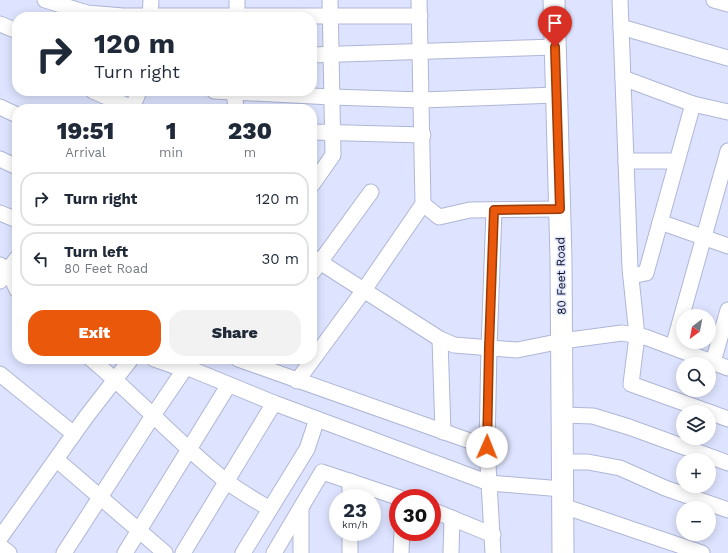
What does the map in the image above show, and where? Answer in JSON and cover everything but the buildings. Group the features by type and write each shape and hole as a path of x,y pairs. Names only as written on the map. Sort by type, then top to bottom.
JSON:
{"main road":[{"name":"80 Feet Road","path":"554,0 560,209 563,553"}],"street":[{"path":"45,0 84,12"},
{"path":"150,12 151,0"},
{"path":"237,0 237,12"},
{"path":"317,178 333,155 330,0"},
{"path":"317,354 364,290 423,204 423,135 419,0"},
{"path":"620,0 631,276 637,336 631,384 690,405"},
{"path":"317,16 420,16"},
{"path":"0,24 12,29"},
{"path":"621,27 728,58"},
{"path":"317,55 555,47"},
{"path":"623,78 693,104 728,112"},
{"path":"312,96 422,100 557,95"},
{"path":"104,96 121,104"},
{"path":"631,276 646,273 693,104"},
{"path":"0,107 12,113"},
{"path":"317,132 423,135"},
{"path":"673,347 728,150"},
{"path":"0,159 12,165"},
{"path":"626,161 677,162"},
{"path":"317,261 371,192"},
{"path":"423,204 438,217 470,210 560,209"},
{"path":"493,553 487,447 494,210"},
{"path":"0,213 12,218"},
{"path":"660,222 703,239 728,246"},
{"path":"317,265 364,290 440,339 454,346 517,350 562,341 622,333 673,347 700,357"},
{"path":"6,268 12,280"},
{"path":"714,357 728,310"},
{"path":"440,339 443,432"},
{"path":"716,363 728,368"},
{"path":"97,364 116,380 152,416 227,481 270,509"},
{"path":"0,538 57,460 74,434 127,364"},
{"path":"168,364 174,366 184,364"},
{"path":"64,553 152,416 188,364"},
{"path":"191,364 228,386 274,404 489,483 562,498 702,553"},
{"path":"255,364 297,381 487,447"},
{"path":"297,381 310,364"},
{"path":"0,374 74,434"},
{"path":"125,553 228,386"},
{"path":"182,553 274,404"},
{"path":"562,415 593,416 629,427 728,463"},
{"path":"716,415 728,419"},
{"path":"243,553 307,448 317,419"},
{"path":"57,460 165,553"},
{"path":"562,462 588,462 620,468 665,488 728,510"},
{"path":"274,553 322,472 389,494"},
{"path":"350,482 350,489"},
{"path":"301,508 301,553"},
{"path":"441,514 492,535"},
{"path":"451,553 452,518"},
{"path":"350,541 350,553"},
{"path":"401,553 402,541"},
{"path":"0,546 9,553"}],"route":[{"path":"487,447 492,229 494,210 560,209 555,47"}]}
